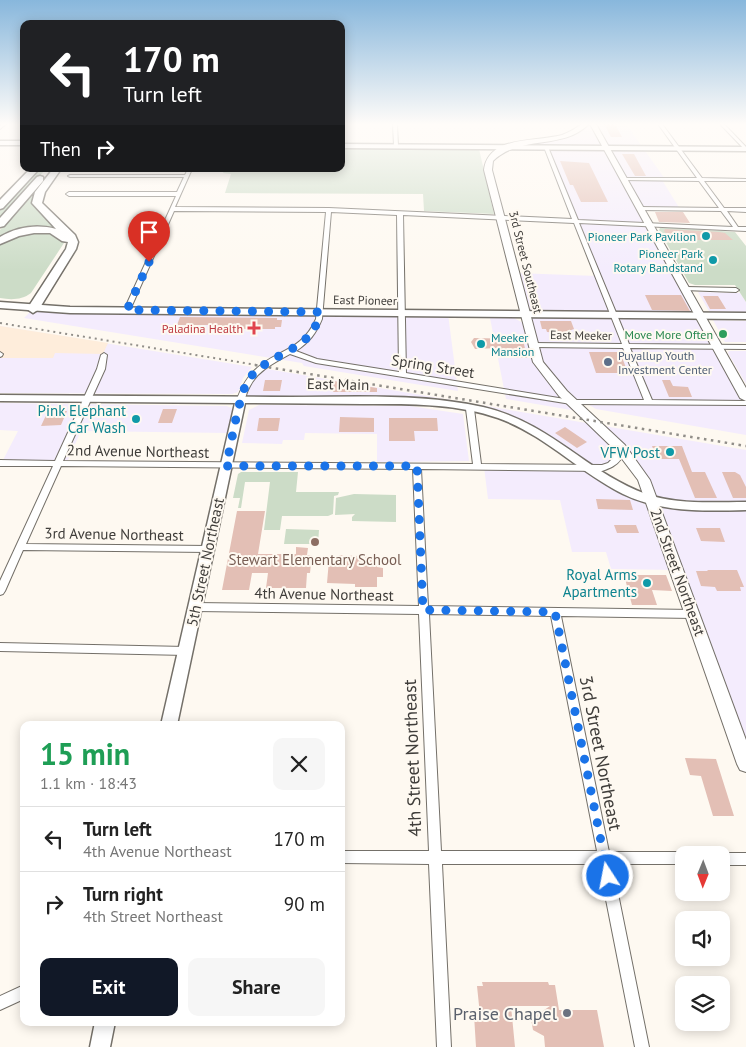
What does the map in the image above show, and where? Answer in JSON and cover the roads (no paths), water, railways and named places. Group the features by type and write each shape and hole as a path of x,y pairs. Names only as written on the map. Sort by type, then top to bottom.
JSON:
{"highway":[{"path":"7,185 21,173"},
{"path":"0,206 31,173"},
{"path":"0,224 46,173"},
{"path":"30,308 73,242 71,237 39,206 36,200 54,173"},
{"path":"0,241 14,234 38,230 58,233 66,240 66,249 30,308"}],"main road":[{"name":"3rd Street Southeast","path":"489,173 538,362 554,384 572,402"},
{"path":"621,173 746,398"},
{"name":"East Pioneer","path":"0,305 30,308 127,310 746,316"},
{"name":"East Main","path":"0,398 419,402 470,409 507,418 529,427 622,488 652,500 694,505 746,506"},
{"name":"5th Street Northeast","path":"170,721 242,400"},
{"name":"2nd Street Northeast","path":"572,402 617,444 640,473 652,500 746,764"},
{"path":"100,1047 103,1026"}],"street":[{"path":"127,310 188,173"},
{"path":"556,173 649,403"},
{"path":"696,173 737,229"},
{"path":"70,176 187,176"},
{"path":"624,179 746,180"},
{"path":"69,194 179,194"},
{"path":"641,209 746,210"},
{"path":"172,210 329,210 746,229"},
{"path":"242,400 247,382 253,375 264,366 290,351 314,331 318,322 329,210"},
{"path":"400,213 403,376"},
{"path":"686,289 736,290"},
{"name":"East Meeker","path":"533,345 746,348"},
{"name":"Spring Street","path":"290,351 307,359 572,402"},
{"path":"0,591 87,398 102,370 104,355"},
{"path":"572,402 746,403"},
{"path":"470,409 477,467"},
{"name":"2nd Avenue Northeast","path":"0,463 590,468 604,467 615,462 618,456 617,444"},
{"name":"4th Street Northeast","path":"417,466 444,1047"},
{"name":"3rd Avenue Northeast","path":"20,547 208,549"},
{"name":"4th Avenue Northeast","path":"195,607 693,614"},
{"name":"3rd Street Northeast","path":"555,612 642,1047"},
{"path":"0,647 186,651"},
{"path":"345,857 675,858"},
{"path":"730,859 746,859"},
{"path":"0,1003 20,994"}],"railway":[{"path":"0,323 263,366"},
{"path":"255,365 746,446"}],"place":[{"name":"Pioneer Park Pavilion","path":"706,236"},
{"name":"Pioneer Park Rotary Bandstand","path":"713,260"},
{"name":"Paladina Health","path":"254,328"},
{"name":"Move More Often","path":"723,334"},
{"name":"Meeker Mansion","path":"481,344"},
{"name":"Puyallup Youth Investment Center","path":"608,362"},
{"name":"Pink Elephant Car Wash","path":"136,419"},
{"name":"VFW Post","path":"670,452"},
{"name":"Stewart Elementary School","path":"315,542"},
{"name":"Royal Arms Apartments","path":"647,583"},
{"name":"Praise Chapel","path":"567,1013"}]}
